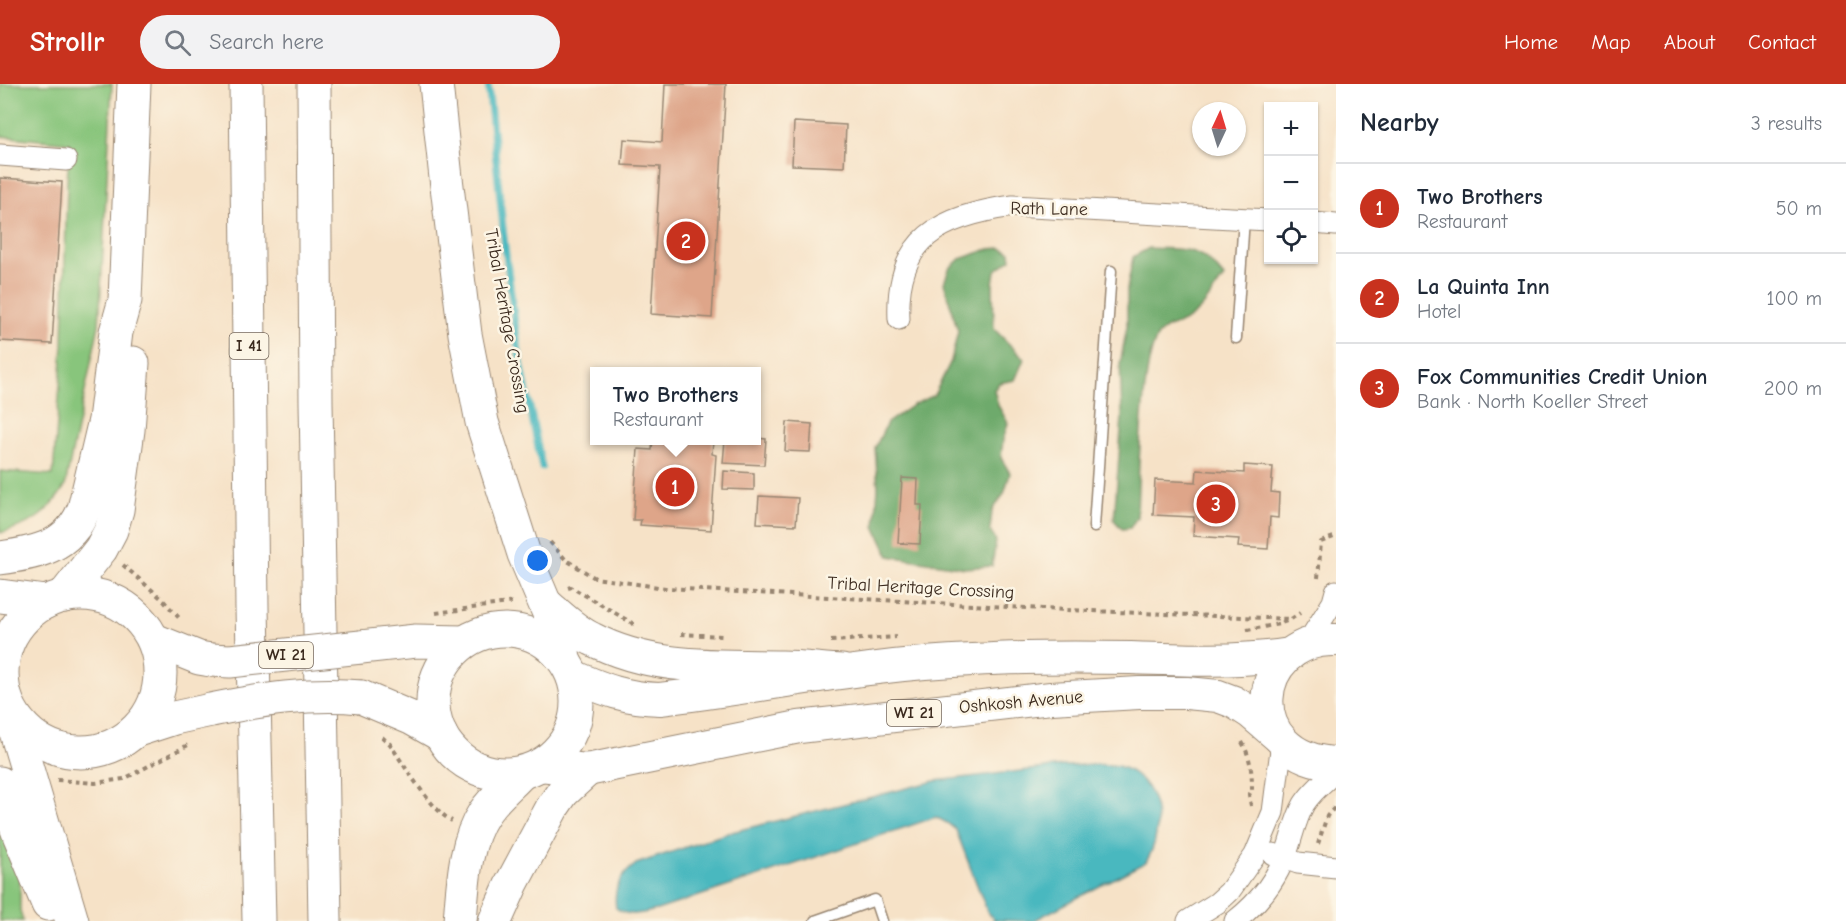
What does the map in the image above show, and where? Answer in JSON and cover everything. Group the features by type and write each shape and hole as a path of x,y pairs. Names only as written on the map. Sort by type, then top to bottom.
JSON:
{"highway":[{"path":"0,558 29,555 50,547 67,536 79,523 84,509 105,420 116,332 125,300 134,84"},
{"name":"I 41","path":"246,84 252,608 259,921"},
{"path":"314,84 315,402 325,921"},
{"path":"436,84 465,334 482,422 524,554 555,597 591,639 630,654 696,666 786,667 842,671"},
{"path":"72,921 3,684 4,654 13,633 27,615 55,599 101,549 111,530 117,510 128,430 135,333 125,300"},
{"path":"0,596 55,599 84,594 105,597 125,606 142,621 154,640 160,658 158,697 150,714 137,730 119,743 98,751 75,752 52,747 32,736 16,719 3,684"},
{"path":"460,921 468,852 477,826 484,814 531,769 556,753 569,737 576,717 578,696 562,644 555,597"},
{"path":"531,769 503,774 487,772 460,759 449,748 434,716 433,695 438,675 448,657 463,642 484,632 507,629 530,634 550,644 568,668"},
{"name":"WI 21","path":"154,640 199,658 230,661 416,641 463,642"},
{"path":"137,730 174,718 250,702 342,695 362,698 411,718 441,735"},
{"path":"495,921 512,883 552,808 563,792 587,770"},
{"path":"0,783 55,921"}],"main road":[{"path":"568,668 614,693 640,699 660,699 842,671 919,662 1070,657 1220,661 1259,658 1295,639 1336,640"},
{"path":"1280,740 1270,721 1268,703 1270,685 1277,668 1295,639"},
{"name":"Oshkosh Avenue","path":"531,769 587,770 799,727 1051,698 1139,693 1187,693 1218,696 1251,712 1298,755 1316,762 1336,763"}],"street":[{"path":"0,155 66,160"},
{"name":"Rath Lane","path":"899,319 898,296 901,277 908,260 924,239 950,221 978,211 1013,206 1264,220"},
{"path":"1318,223 1336,225"},
{"path":"1295,639 1333,602 1327,587"},
{"path":"1188,921 1217,903 1229,892 1259,848 1273,812 1280,740"},
{"path":"1235,921 1261,898 1278,874 1305,803 1336,771"},
{"path":"1259,848 1284,859 1314,866 1336,867"}],"lane":[{"path":"1236,338 1244,218"},
{"path":"1094,527 1111,271"},
{"path":"815,921 875,900 882,921"}],"path":[{"name":"Tribal Heritage Crossing","path":"546,536 566,560 595,578 665,588 1042,609 1295,639"},
{"path":"1327,587 1321,542 1336,536"},
{"path":"121,564 161,598 182,621"},
{"path":"555,597 571,587 646,632"},
{"path":"1239,631 1279,624 1295,639 1303,610"},
{"path":"670,633 730,637"},
{"path":"823,641 906,636"},
{"path":"377,732 390,744 443,816 462,823"},
{"path":"1236,736 1250,759 1252,790 1264,791"},
{"path":"51,779 109,782 140,771 198,741"},
{"path":"1314,866 1321,829 1327,816 1336,806"}],"green space":[{"path":"0,84 112,84 99,325 65,486 52,504 38,517 22,526 0,533 0,471 53,475 63,345 70,143 0,136"},
{"path":"1001,248 1010,252 1011,259 995,271 994,329 1024,359 1015,380 999,383 994,390 998,405 1008,423 1001,458 1010,473 1004,494 992,511 990,530 996,541 992,566 965,568 889,556 875,526 878,488 875,448 887,423 913,405 934,395 951,361 958,331 944,283 949,269 960,259 989,249"},
{"path":"1149,248 1183,250 1199,254 1224,277 1197,312 1185,321 1164,329 1152,349 1144,395 1137,517 1130,528 1122,529 1114,520 1122,417 1120,364 1127,327 1127,289 1133,257"},
{"path":"0,817 20,862 20,911 23,921 0,921"}],"water":[{"path":"1112,765 1132,772 1151,793 1157,821 1156,835 1146,862 1033,921 994,920 987,911 956,830 936,817 657,910 631,914 616,908 615,901 619,883 636,864 728,833 935,781 1063,766"}],"building":[{"path":"665,84 726,84 712,318 651,314 660,167 622,165 624,139 662,142"},
{"path":"794,122 846,125 844,167 792,165"},
{"path":"0,178 62,182 52,344 0,341"},
{"path":"787,422 812,424 810,452 785,451"},
{"path":"761,438 766,439 764,465 723,463 725,445 761,445"},
{"path":"652,445 713,445 712,454 716,455 711,530 640,525 641,520 633,520 638,449 652,450"},
{"path":"1244,465 1273,467 1271,492 1279,493 1278,518 1270,517 1268,549 1238,547 1239,539 1193,536 1194,517 1153,515 1155,480 1196,482 1197,470 1244,473"},
{"path":"724,471 754,473 754,490 723,489"},
{"path":"902,478 918,479 917,505 922,505 920,544 898,543"},
{"path":"759,496 798,498 796,525 757,523"}],"waterway":[{"path":"488,84 519,353 542,467"}],"place":[{"name":"La Quinta Inn","path":"686,241"},
{"name":"Two Brothers","path":"675,487"},
{"name":"Fox Communities Credit Union","path":"1216,504"}]}
